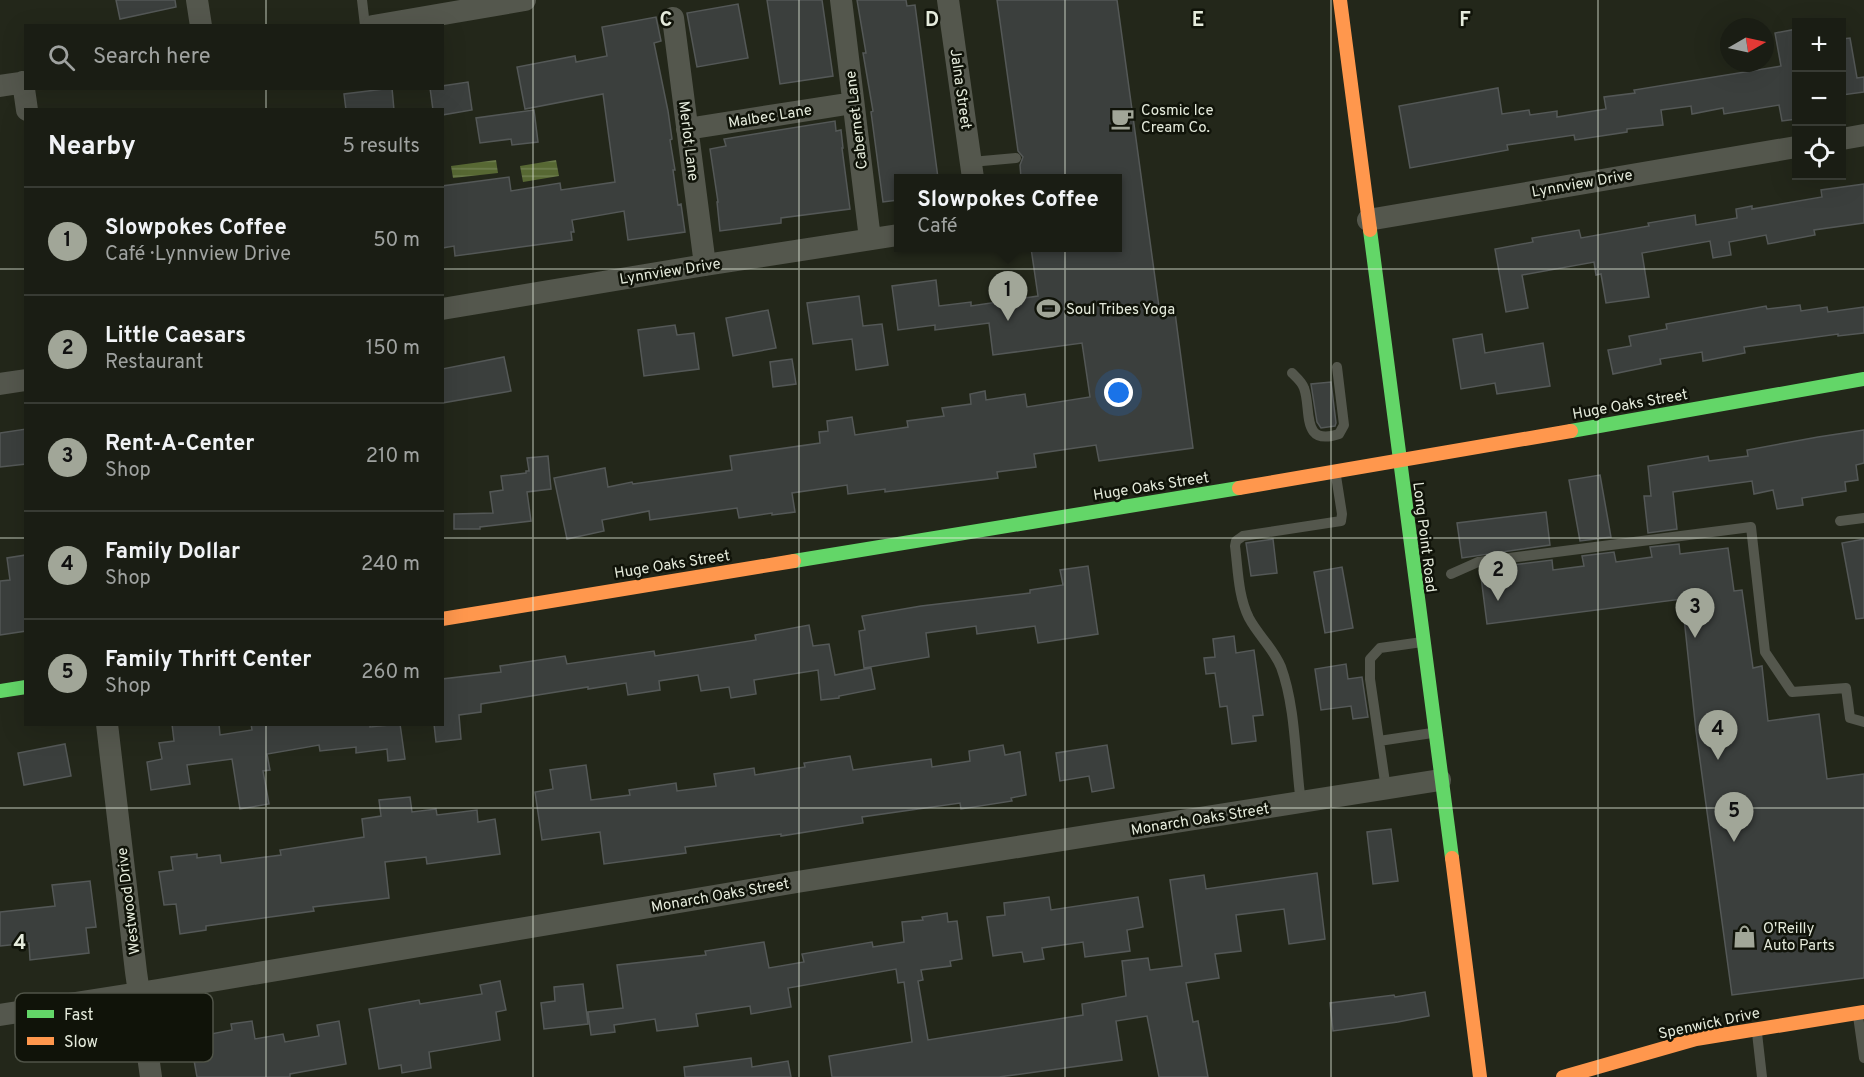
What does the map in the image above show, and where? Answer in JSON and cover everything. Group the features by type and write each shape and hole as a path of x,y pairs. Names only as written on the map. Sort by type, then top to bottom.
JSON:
{"street":[{"path":"197,0 201,24"},
{"path":"386,24 525,0"},
{"name":"Cabernet Lane","path":"841,0 870,239"},
{"name":"Jalna Street","path":"948,0 972,170"},
{"name":"Long Point Road","path":"1340,0 1480,1077"},
{"name":"Merlot Lane","path":"673,18 705,265"},
{"path":"0,86 24,82"},
{"path":"25,90 27,108"},
{"name":"Malbec Lane","path":"687,129 854,103"},
{"path":"1846,138 1864,135"},
{"name":"Lynnview Drive","path":"1368,220 1792,148"},
{"name":"Lynnview Drive","path":"444,309 894,236"},
{"name":"Huge Oaks Street","path":"444,619 1399,462 1864,379"},
{"path":"0,384 24,380"},
{"path":"0,691 24,687"},
{"name":"Westwood Drive","path":"107,726 139,993"},
{"name":"Monarch Oaks Street","path":"139,993 798,882 1440,780"},
{"name":"Spenwick Drive","path":"1563,1077 1696,1039 1861,1012"},
{"name":"Monarch Oaks Street","path":"0,1015 15,1013"},
{"name":"Westwood Drive","path":"149,1062 151,1077"}],"lane":[{"path":"362,0 365,24"},
{"path":"972,170 1016,158"},
{"path":"1292,373 1304,386 1310,427 1317,435 1326,436 1339,434 1344,425 1336,367"},
{"path":"1301,803 1287,692 1281,668 1273,651 1249,619 1243,604 1235,546 1236,541 1243,536 1341,521 1336,472"},
{"path":"1840,521 1864,518"},
{"path":"1451,574 1478,562 1750,527 1765,652 1792,692 1846,688 1850,718 1864,722"},
{"path":"1386,789 1370,679 1370,659 1380,648 1422,641"},
{"path":"1379,741 1434,732"},
{"path":"1861,1012 1864,1058"},
{"path":"1757,1029 1762,1077"}],"shaded area":[{"path":"496,160 498,173 453,178 451,166"},
{"path":"556,160 559,176 523,182 520,166"}],"building":[{"path":"116,0 175,0 176,7 120,19"},
{"path":"767,0 822,0 833,76 780,84"},
{"path":"857,0 906,0 907,6 915,5 937,174 894,174 894,201 883,202 871,112 873,111 863,53 866,53"},
{"path":"997,0 1117,0 1159,307 1174,305 1193,448 1099,461 1096,445 1034,454 1036,467 997,472 998,478 885,492 885,489 848,494 847,485 792,493 795,512 772,515 772,513 739,518 737,508 650,520 649,511 602,520 604,531 567,539 554,478 605,468 608,487 732,470 730,456 820,443 819,432 828,431 827,421 852,417 855,435 908,427 907,421 944,416 942,408 971,404 970,394 985,391 986,400 1025,394 1027,407 1090,397 1082,343 993,355 989,323 935,330 935,325 898,330 892,286 936,280 939,306 971,302 971,306 1038,296 1032,252 1122,252 1122,174 1021,174 1020,165 1023,157 1018,151"},
{"path":"738,4 748,58 697,67 687,13"},
{"path":"656,17 661,41 654,43 668,111 675,170 673,170 685,232 628,240 624,211 572,220 574,232 571,232 572,240 455,256 454,246 444,248 444,186 509,177 511,191 560,183 561,190 615,182 603,94 525,109 517,67 575,56 576,62 607,56 602,27"},
{"path":"1792,30 1792,120 1782,121 1779,105 1724,114 1723,108 1692,114 1691,106 1661,110 1663,125 1627,129 1627,132 1575,140 1574,135 1507,145 1508,150 1410,168 1399,106 1498,88 1502,114 1529,110 1530,115 1557,111 1557,117 1606,109 1604,97 1635,93 1634,90 1744,72 1774,72 1774,67 1781,66 1775,33"},
{"path":"1846,38 1850,38 1857,78 1864,77 1864,92 1846,94"},
{"path":"468,82 472,110 444,115 444,108 433,108 430,90 444,90 444,86"},
{"path":"392,90 394,108 346,108 344,94"},
{"path":"534,110 538,142 512,145 511,139 480,143 476,118"},
{"path":"835,121 836,131 841,130 850,209 781,218 781,223 720,231 710,149 726,146 724,139"},
{"path":"1864,184 1864,223 1814,230 1815,235 1768,244 1766,235 1729,242 1731,255 1713,258 1710,241 1642,253 1649,297 1606,303 1601,274 1596,275 1594,262 1522,275 1528,308 1506,312 1495,249 1533,242 1532,238 1579,230 1581,238 1695,215 1696,225 1737,218 1736,209 1752,206 1752,209 1822,197 1821,190"},
{"path":"859,296 863,326 882,324 888,365 856,370 852,339 813,344 807,303"},
{"path":"1800,305 1801,311 1827,307 1828,312 1864,307 1864,333 1838,336 1838,334 1744,347 1745,353 1703,361 1702,352 1660,359 1661,364 1613,374 1608,350 1631,346 1629,336 1667,329 1666,324 1766,306 1767,309"},
{"path":"768,310 776,348 733,356 726,318"},
{"path":"675,325 677,335 694,333 699,369 644,376 638,330"},
{"path":"1482,334 1485,353 1543,343 1550,386 1497,394 1495,383 1461,389 1453,339"},
{"path":"504,357 511,391 444,403 444,369"},
{"path":"792,359 796,384 773,387 770,362"},
{"path":"1331,382 1336,423 1335,426 1321,428 1317,422 1311,384"},
{"path":"24,429 24,464 0,467 0,433"},
{"path":"1864,430 1864,463 1856,465 1858,480 1845,482 1846,491 1802,498 1803,505 1777,509 1773,490 1754,494 1752,481 1673,492 1677,529 1648,533 1644,496 1651,496 1648,466 1708,456 1709,461 1748,456 1747,450"},
{"path":"548,456 551,489 527,492 531,521 480,527 480,529 454,529 454,514 493,513 490,492 503,490 501,476 526,473 529,471 527,458"},
{"path":"1600,475 1611,537 1580,541 1569,480"},
{"path":"1546,512 1550,545 1462,558 1457,523"},
{"path":"1273,539 1277,573 1251,576 1246,543"},
{"path":"1864,539 1864,618 1856,619 1842,543"},
{"path":"1679,544 1680,554 1728,548 1734,591 1742,590 1753,668 1762,666 1768,721 1819,714 1827,779 1864,774 1864,978 1732,995 1696,731 1682,599 1487,624 1480,569 1552,560 1553,570 1584,566 1582,556 1614,552 1616,562 1652,557 1650,547"},
{"path":"24,555 24,631 0,635 0,581 10,580 7,558"},
{"path":"1088,566 1098,634 1038,643 1035,626 977,634 976,626 926,633 929,657 864,668 859,631 865,630 862,616 921,606 1030,593 1030,590 1063,585 1060,570"},
{"path":"1342,567 1353,628 1325,633 1314,572"},
{"path":"809,625 813,646 829,644 835,675 871,668 875,689 821,700 818,670 754,680 756,694 731,698 729,687 701,691 698,675 659,681 660,690 628,695 626,683 588,689 588,687 481,704 481,712 459,715 461,739 436,742 434,726 444,726 444,679 501,672 500,666 565,656 567,664 654,651 655,656 756,640 755,635"},
{"path":"1234,636 1236,653 1254,650 1263,715 1253,716 1256,741 1232,744 1227,706 1220,707 1215,673 1206,674 1204,658 1215,657 1213,639"},
{"path":"1346,664 1348,679 1362,677 1368,717 1353,719 1351,706 1321,710 1315,669"},
{"path":"172,726 219,726 220,735 252,730 251,726 400,726 405,759 388,761 387,749 356,753 356,747 320,751 319,745 267,754 270,770 263,771 269,804 240,809 232,759 187,765 190,784 151,790 147,762 162,759 159,743 174,741"},
{"path":"65,744 71,776 24,785 18,753"},
{"path":"1003,745 1005,755 1020,752 1026,795 1011,798 1012,801 961,809 960,803 862,817 863,823 781,836 781,834 685,847 686,853 604,864 600,832 542,840 535,792 553,789 550,770 586,765 591,800 630,795 629,790 676,783 677,791 716,786 714,774 754,768 755,775 805,767 804,763 850,756 853,770 931,759 932,767 970,761 969,751"},
{"path":"1107,745 1114,788 1092,792 1089,776 1060,781 1056,753"},
{"path":"410,797 412,812 436,809 437,815 477,810 478,822 495,819 500,854 427,864 426,857 385,862 389,898 313,907 314,911 206,926 206,930 180,934 176,904 164,905 159,872 173,870 171,857 197,854 197,858 220,855 221,863 281,855 280,850 364,837 362,819 381,816 379,800"},
{"path":"1391,829 1398,881 1373,884 1367,832"},
{"path":"1317,873 1325,939 1289,944 1284,909 1236,915 1241,951 1215,954 1219,978 1186,983 1193,1022 1198,1021 1208,1077 1159,1077 1147,1016 1116,1021 1122,1060 999,1077 832,1077 829,1056 912,1042 904,982 898,983 896,969 788,988 791,1007 751,1014 750,1006 696,1014 698,1026 657,1031 655,1019 614,1025 615,1032 591,1035 588,1012 623,1008 617,965 706,955 705,951 764,942 769,968 804,962 802,954 872,942 873,947 904,942 902,922 923,920 922,917 947,913 948,922 957,921 962,959 950,961 951,966 921,970 923,980 918,981 928,1040 1083,1015 1082,1004 1126,996 1122,961 1148,958 1150,970 1182,966 1170,880 1204,875 1206,889"},
{"path":"90,881 96,927 86,928 89,953 30,960 29,943 0,946 0,912 55,906 52,885"},
{"path":"1049,897 1051,910 1138,897 1143,927 1127,930 1130,951 1085,957 1083,942 1042,948 1044,959 1024,962 1022,952 993,956 987,917 1005,915 1004,903"},
{"path":"500,981 506,1010 496,1012 500,1040 429,1052 431,1068 402,1073 401,1065 379,1069 369,1009 419,1000 420,1004 482,994 480,985"},
{"path":"583,984 588,1024 544,1029 541,1003 555,1001 554,987"},
{"path":"1425,992 1429,1016 1333,1031 1330,1003"},
{"path":"252,1021 255,1039 283,1034 285,1042 319,1036 317,1025 339,1021 346,1064 290,1074 290,1077 197,1077 194,1062 213,1062 213,1034 232,1030 231,1024"},
{"path":"751,1058 752,1067 788,1061 791,1077 685,1077 684,1067"}],"traffic: fast":[{"path":"1370,230 1452,858"},
{"path":"1571,431 1864,379"},
{"path":"794,561 1239,488"},
{"path":"0,691 24,687"}],"traffic: slow":[{"path":"1340,0 1370,230"},
{"path":"1239,488 1571,431"},
{"path":"444,619 794,561"},
{"path":"1452,858 1480,1077"},
{"path":"1563,1077 1696,1039 1864,1012"}],"place":[{"name":"Cosmic Ice Cream Co.","path":"1123,119"},
{"name":"Soul Tribes Yoga","path":"1048,309"},
{"name":"Slowpokes Coffee","path":"1008,321"},
{"name":"Little Caesars","path":"1498,601"},
{"name":"Rent-A-Center","path":"1695,638"},
{"name":"Family Dollar","path":"1718,760"},
{"name":"Family Thrift Center","path":"1734,842"},
{"name":"O'Reilly Auto Parts","path":"1745,937"}]}
